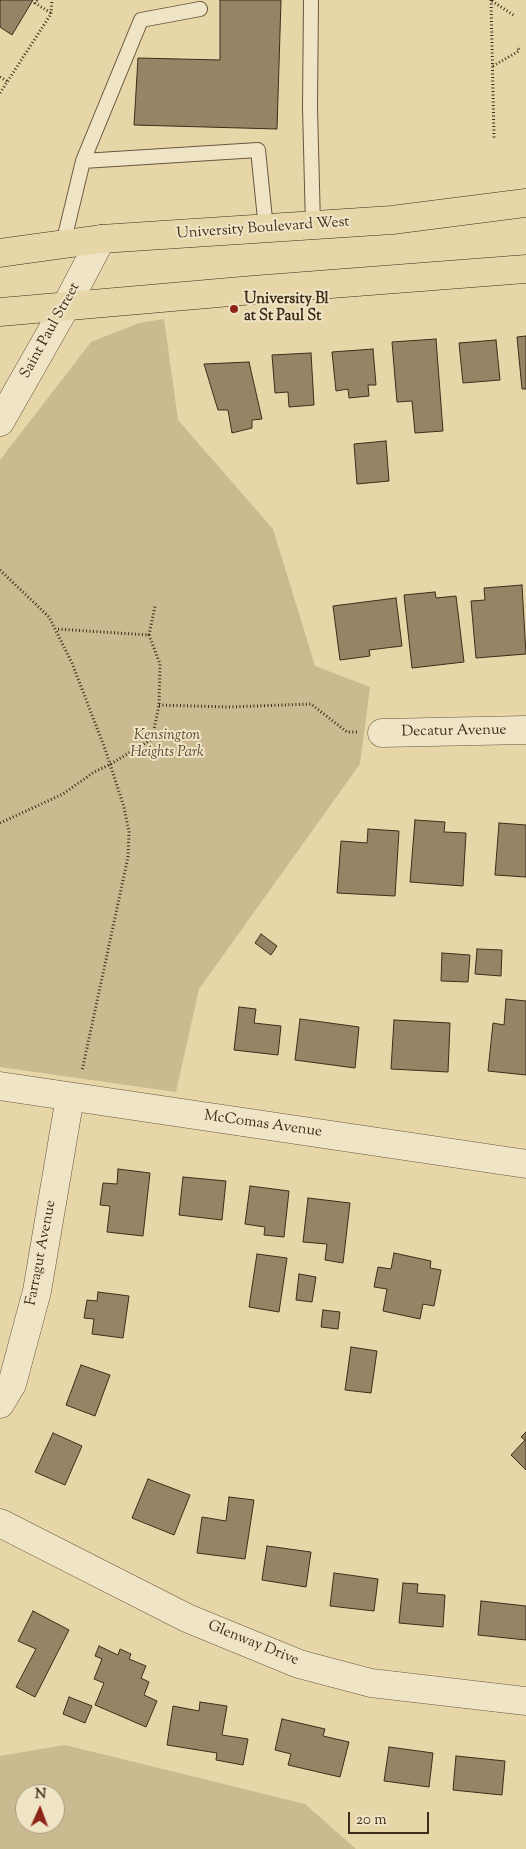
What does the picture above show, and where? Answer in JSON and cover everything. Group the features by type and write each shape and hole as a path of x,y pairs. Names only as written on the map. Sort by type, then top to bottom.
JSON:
{"main road":[{"name":"University Boulevard West","path":"0,253 101,239 392,220 526,203"},
{"path":"0,312 526,269"}],"street":[{"name":"Saint Paul Street","path":"0,422 66,306 101,239"},
{"name":"Decatur Avenue","path":"382,733 526,730"},
{"name":"McComas Avenue","path":"0,1086 75,1086 526,1164"},
{"name":"Farragut Avenue","path":"0,1404 12,1384 37,1291 75,1086"},
{"name":"Glenway Drive","path":"0,1523 187,1618 299,1664 371,1683 526,1701"}],"lane":[{"path":"311,0 310,107 313,226"},
{"path":"63,244 83,161 141,20 200,9"},
{"path":"83,161 258,150 266,229"}],"path":[{"path":"37,0 35,3 51,14"},
{"path":"0,93 51,14 52,0"},
{"path":"491,0 514,16"},
{"path":"491,0 494,138"},
{"path":"493,66 519,51 518,46"},
{"path":"0,77 7,82"},
{"path":"0,570 50,617 72,663 124,807 129,832 128,857 75,1086"},
{"path":"0,823 63,794 94,772 152,739 159,705 160,664 149,636 156,606"},
{"path":"55,629 149,636"},
{"path":"159,705 229,707 311,704 347,732 382,733"}],"green space":[{"name":"Kensington Heights Park","path":"164,319 178,420 273,529 315,666 370,687 360,764 199,989 176,1092 0,1067 0,460 91,342 139,323"},
{"path":"65,1745 305,1804 356,1849 0,1849 0,1756"}],"building":[{"path":"0,0 33,0 12,35 0,27"},
{"path":"220,0 281,0 277,129 134,125 138,58 220,60"},
{"path":"526,336 526,389 522,389 517,337"},
{"path":"436,339 443,431 415,433 412,401 397,402 392,342"},
{"path":"496,340 500,380 463,383 459,343"},
{"path":"373,349 376,385 368,385 369,396 349,398 348,389 336,391 332,352"},
{"path":"311,353 314,405 289,407 288,392 275,393 272,355"},
{"path":"249,362 262,419 252,420 252,428 232,433 228,410 218,410 204,364"},
{"path":"386,441 389,481 357,484 354,444"},
{"path":"522,585 526,654 476,658 471,601 485,600 484,588"},
{"path":"435,592 436,598 456,596 464,662 412,668 404,595"},
{"path":"396,598 402,646 369,650 370,656 340,660 333,606"},
{"path":"415,820 445,822 444,832 466,833 463,886 410,882"},
{"path":"499,823 526,825 526,877 495,875"},
{"path":"368,829 399,831 395,896 337,893 341,841 367,843"},
{"path":"261,934 277,946 271,955 255,943"},
{"path":"477,949 502,950 501,976 475,974"},
{"path":"442,953 470,955 468,982 441,981"},
{"path":"506,999 526,1001 526,1075 488,1071 493,1023 504,1025"},
{"path":"239,1007 256,1009 254,1023 281,1026 278,1055 234,1050"},
{"path":"300,1019 359,1027 355,1068 295,1060"},
{"path":"394,1020 450,1023 448,1072 391,1069"},
{"path":"118,1169 150,1173 143,1236 107,1232 110,1206 100,1205 103,1183 117,1184"},
{"path":"183,1177 226,1181 222,1220 179,1215"},
{"path":"250,1186 289,1191 284,1237 264,1235 265,1227 245,1224"},
{"path":"308,1198 350,1203 343,1263 325,1260 327,1244 303,1242"},
{"path":"394,1253 431,1261 430,1268 441,1270 434,1306 423,1304 420,1319 383,1311 387,1289 374,1287 378,1267 391,1269"},
{"path":"257,1254 287,1258 279,1312 249,1307"},
{"path":"299,1274 316,1277 312,1302 296,1300"},
{"path":"98,1292 129,1296 123,1338 92,1334 94,1319 84,1318 87,1300 97,1301"},
{"path":"323,1310 340,1312 338,1329 321,1327"},
{"path":"351,1347 377,1351 371,1393 345,1390"},
{"path":"81,1365 110,1375 95,1416 66,1405"},
{"path":"526,1432 526,1470 511,1455 525,1440 521,1437"},
{"path":"53,1433 82,1446 65,1485 35,1472"},
{"path":"148,1479 190,1495 174,1535 132,1518"},
{"path":"229,1497 254,1500 245,1559 197,1553 202,1517 226,1521"},
{"path":"267,1546 311,1552 306,1587 262,1580"},
{"path":"334,1573 378,1579 374,1611 330,1606"},
{"path":"403,1583 418,1584 417,1593 445,1595 443,1627 399,1623"},
{"path":"481,1601 526,1606 526,1640 478,1635"},
{"path":"33,1611 69,1630 35,1697 16,1687 36,1649 18,1641"},
{"path":"99,1646 118,1655 120,1649 131,1654 129,1659 146,1666 141,1678 149,1682 144,1695 157,1701 146,1727 95,1705 104,1683 94,1679 102,1659 95,1656"},
{"path":"69,1697 92,1706 85,1723 63,1714"},
{"path":"200,1702 227,1706 222,1735 248,1739 243,1765 216,1760 217,1753 167,1745 173,1706 199,1711"},
{"path":"282,1719 325,1729 323,1736 349,1742 340,1777 288,1765 291,1754 275,1750"},
{"path":"389,1747 433,1753 429,1787 384,1781"},
{"path":"456,1756 505,1761 502,1795 453,1790"}],"place":[{"name":"University Bl at St Paul St","path":"234,309"}]}
